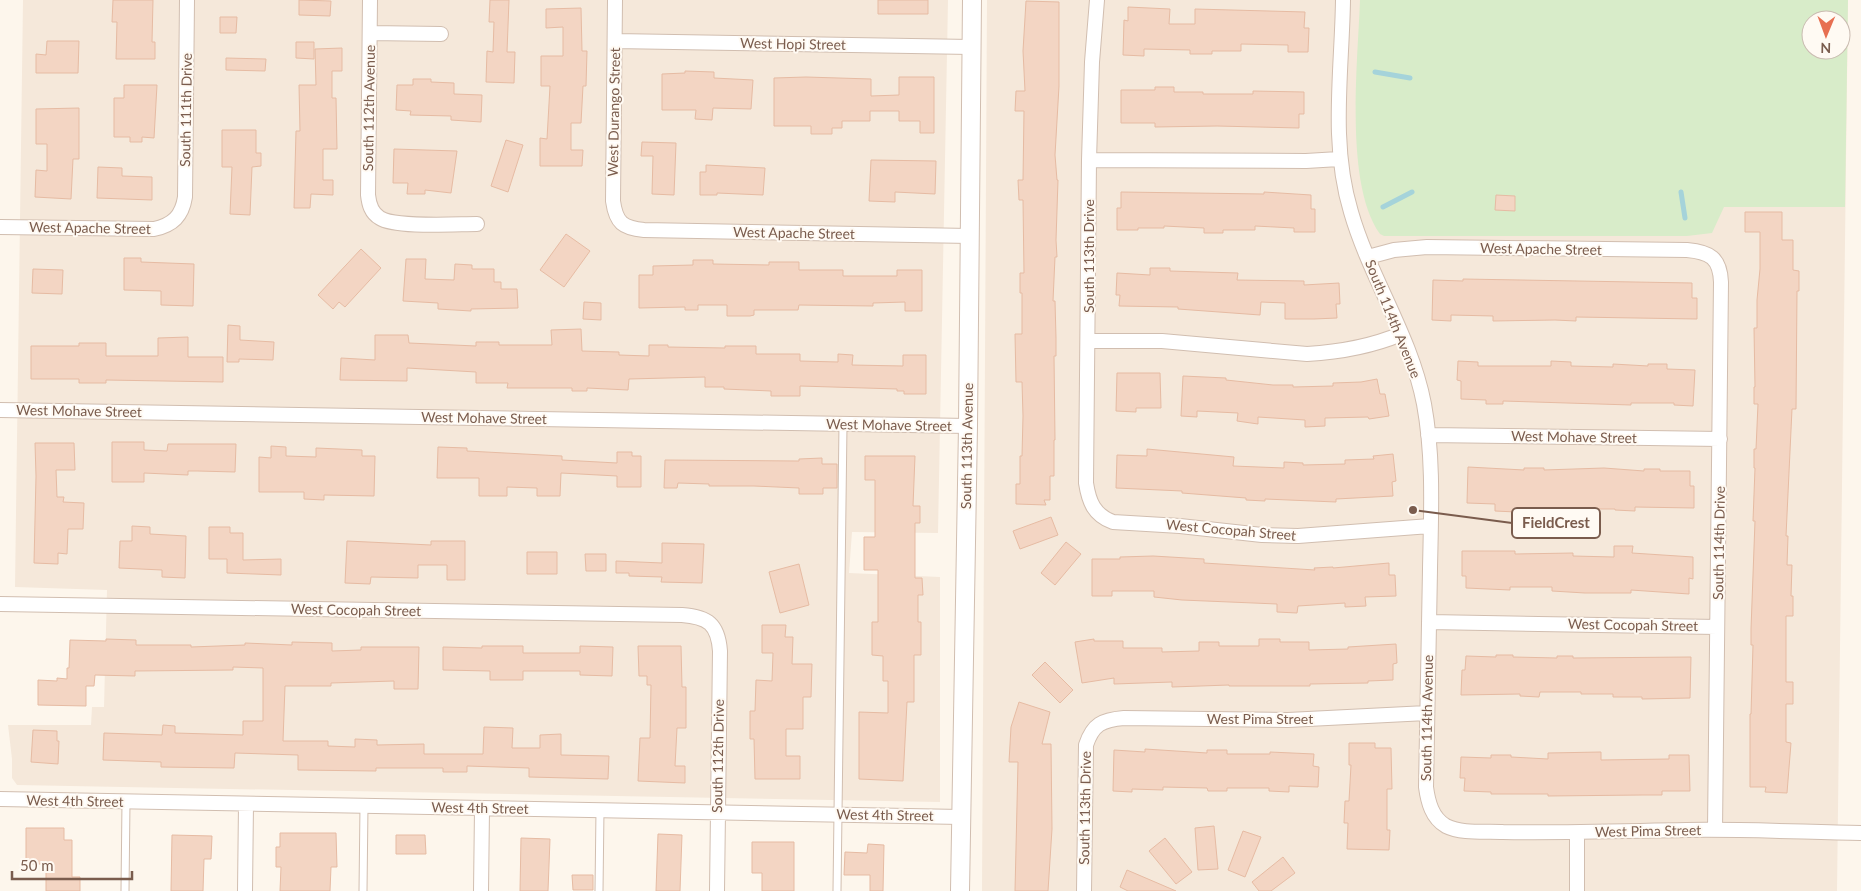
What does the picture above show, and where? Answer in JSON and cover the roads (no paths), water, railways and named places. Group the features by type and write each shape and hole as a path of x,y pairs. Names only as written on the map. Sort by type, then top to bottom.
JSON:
{"street":[{"name":"South 111th Drive","path":"177,218 181,211 184,197 187,0"},
{"name":"South 112th Avenue","path":"370,0 368,202 375,215 381,220 396,223 477,224"},
{"name":"West Durango Street","path":"616,0 613,202 616,217 620,223"},
{"name":"South 113th Avenue","path":"960,891 968,426 972,0"},
{"name":"South 113th Drive","path":"1095,511 1090,503 1086,483 1089,160 1092,62 1097,0"},
{"name":"South 114th Avenue","path":"1344,0 1339,107 1339,158 1350,210 1401,334 1421,389 1428,435 1430,526 1426,787 1427,798 1437,819"},
{"path":"370,33 441,34"},
{"name":"West Hopi Street","path":"615,41 971,48"},
{"path":"1089,160 1306,161 1339,158"},
{"name":"West Apache Street","path":"0,226 154,229 171,224 177,218"},
{"name":"West Apache Street","path":"620,223 627,227 644,230 970,236"},
{"name":"West Apache Street","path":"1368,256 1401,249 1445,248 1687,250 1697,251 1713,257"},
{"name":"South 114th Drive","path":"1713,257 1718,264 1721,282 1715,830"},
{"path":"1088,342 1162,341 1307,354 1362,348 1401,334"},
{"name":"West Mohave Street","path":"0,410 968,426"},
{"name":"West Mohave Street","path":"1428,435 1720,439"},
{"name":"West Cocopah Street","path":"1095,511 1103,518 1113,522 1180,526 1262,535 1316,536 1430,526"},
{"name":"West Cocopah Street","path":"0,604 682,616 701,618 710,623"},
{"name":"West Cocopah Street","path":"1429,622 1718,627"},
{"name":"South 112th Drive","path":"710,623 717,634 720,650 717,891"},
{"name":"West Pima Street","path":"1094,728 1103,722 1124,718 1288,720 1427,714"},
{"name":"South 113th Drive","path":"1084,891 1085,756 1086,745 1094,728"},
{"name":"West 4th Street","path":"0,799 961,817"},
{"path":"245,891 246,804"},
{"path":"481,891 482,808"},
{"name":"West Pima Street","path":"1437,819 1447,826 1469,831 1577,833 1715,830 1861,833"},
{"path":"1577,833 1577,891"}],"lane":[{"path":"837,891 843,425"},
{"path":"125,891 126,802"},
{"path":"363,891 364,806"},
{"path":"599,891 600,810"}],"waterway":[{"path":"1375,72 1410,78"},
{"path":"1383,207 1412,192"},
{"path":"1681,192 1685,218"}],"place":[{"name":"FieldCrest","path":"1413,510"}]}
